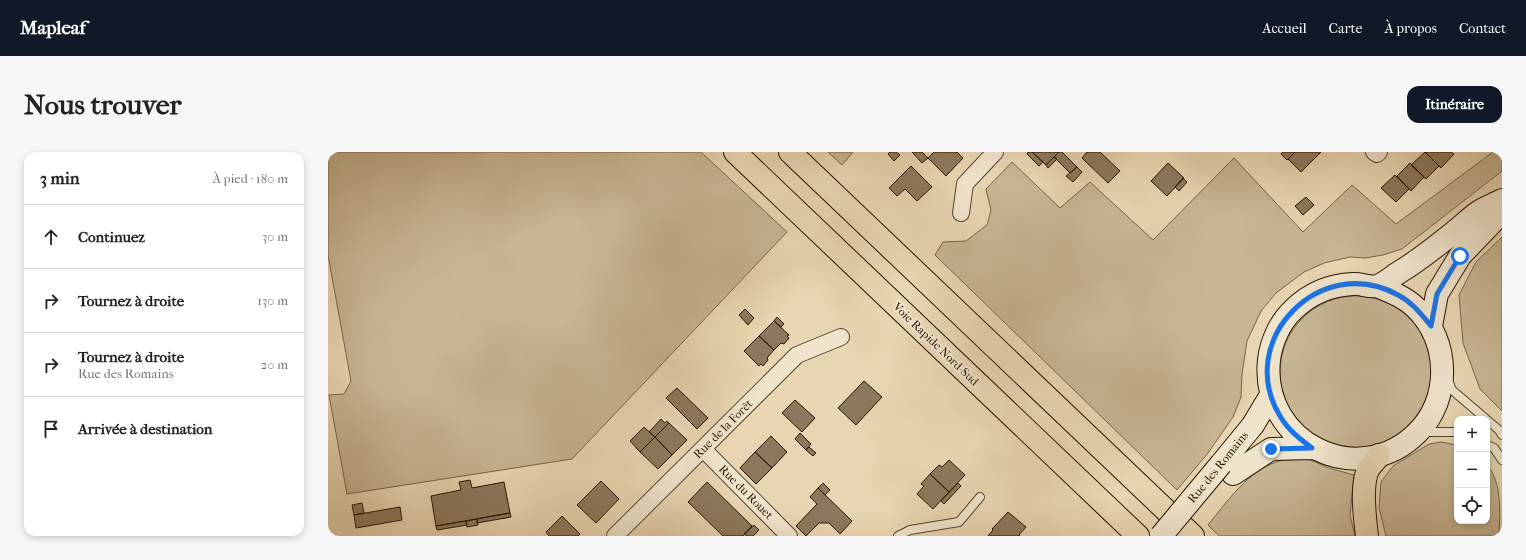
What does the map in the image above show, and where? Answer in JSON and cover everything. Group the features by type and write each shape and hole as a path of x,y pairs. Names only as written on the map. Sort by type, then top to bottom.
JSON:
{"highway":[{"name":"Voie Rapide Nord-Sud","path":"735,152 1138,536"},
{"path":"790,152 1193,536"},
{"path":"1368,536 1364,508 1365,488 1368,469 1379,456"}],"main road":[{"path":"1377,286 1424,256 1480,211 1502,200"},
{"path":"1431,326 1437,294 1460,256 1502,212"},
{"path":"1354,284 1377,286 1398,295 1416,308 1431,326 1440,347 1443,370 1440,392 1432,414 1418,432 1400,446 1379,456 1356,459 1334,456 1312,448 1294,434 1280,416 1271,395 1267,373 1270,350 1278,329 1292,310 1310,296 1331,287 1354,284"},
{"name":"Rue des Romains","path":"1180,536 1227,469 1271,395"},
{"name":"Rue des Romains","path":"1161,536 1227,469 1271,449 1312,448"}],"street":[{"path":"961,213 965,184 995,152"},
{"name":"Rue de la Forêt","path":"615,536 797,355 841,336"},
{"name":"Rue du Rouet","path":"702,449 789,536"}],"lane":[{"path":"1443,370 1452,390 1481,416"},
{"path":"1490,423 1499,430 1502,435"},
{"path":"1418,432 1454,432"},
{"path":"1490,446 1494,448 1502,460"},
{"path":"898,536 910,530 958,522 980,497"}],"shaded area":[{"path":"328,152 701,152 787,232 572,459 347,494 329,395 344,394 351,381 328,255"},
{"path":"828,152 853,152 842,165"},
{"path":"1493,152 1502,152 1502,171 1402,249 1383,255 1365,258 1350,257 1324,263 1304,272 1276,293 1261,311 1247,341 1242,374 1241,397 1233,417 1208,453 1177,490 935,255 943,242 966,241 987,225 991,210 986,189 1012,162 1060,208 1090,182 1153,240 1234,158 1303,232 1352,185 1396,224"},
{"path":"1502,237 1502,411 1480,389 1463,343 1459,295 1476,262"},
{"path":"1349,296 1363,296 1378,299 1392,305 1410,318 1423,336 1429,350 1432,372 1429,394 1423,408 1410,426 1392,439 1378,445 1363,448 1349,448 1334,445 1320,439 1308,431 1297,420 1289,408 1283,394 1280,379 1280,365 1283,350 1289,336 1297,324 1308,313 1320,305 1334,299"},
{"path":"1441,442 1454,444 1454,524 1490,524 1490,469 1498,489 1500,507 1499,536 1386,536 1379,508 1381,482 1393,466 1429,444"},
{"path":"1308,459 1329,468 1354,475 1350,515 1355,536 1219,536 1208,525 1239,488 1257,472 1279,461"}],"building":[{"path":"890,152 896,152 900,155 894,161 888,154"},
{"path":"912,152 922,152 928,158 922,163"},
{"path":"934,152 957,152 963,158 946,176 928,158"},
{"path":"1028,152 1032,152 1043,162 1039,166 1027,154"},
{"path":"1032,152 1059,152 1046,165"},
{"path":"1059,152 1062,152 1077,167 1070,173 1054,157"},
{"path":"1087,152 1100,152 1120,171 1108,183 1082,158"},
{"path":"1283,152 1295,152 1287,160 1281,154"},
{"path":"1295,152 1321,152 1301,172 1288,159"},
{"path":"1425,152 1439,166 1426,179 1411,165"},
{"path":"1451,152 1454,154 1441,168 1426,153"},
{"path":"1054,157 1057,159 1048,168 1046,165"},
{"path":"1168,163 1184,178 1167,196 1151,181"},
{"path":"1410,163 1424,177 1411,191 1397,176"},
{"path":"911,166 932,187 917,201 905,189 897,196 889,188"},
{"path":"1077,167 1082,172 1073,182 1066,176"},
{"path":"1395,175 1409,189 1396,202 1381,188"},
{"path":"1183,178 1187,182 1179,191 1175,187"},
{"path":"1306,197 1314,205 1303,215 1295,206"},
{"path":"745,309 754,318 748,325 739,315"},
{"path":"777,317 784,324 781,327 774,321"},
{"path":"774,321 789,335 787,336 789,338 784,344 781,343 774,350 759,336"},
{"path":"759,336 774,350 767,358 768,360 763,366 761,364 759,366 744,351"},
{"path":"864,381 882,397 856,425 838,408"},
{"path":"677,388 708,418 697,429 666,398"},
{"path":"795,400 815,418 802,432 782,413"},
{"path":"661,419 665,423 667,421 669,423 655,437 649,432"},
{"path":"669,423 687,440 672,455 655,437"},
{"path":"644,427 655,437 640,452 630,441"},
{"path":"800,433 811,444 806,450 795,439"},
{"path":"771,436 787,452 772,468 755,452"},
{"path":"655,437 672,455 658,469 640,452"},
{"path":"809,447 816,453 813,456 806,450"},
{"path":"755,452 772,468 756,484 740,468"},
{"path":"949,460 965,475 949,492 930,474 939,465 942,467"},
{"path":"930,474 949,492 933,509 917,494 924,486 921,484"},
{"path":"470,480 472,488 504,482 510,513 436,526 431,496 461,490 459,482"},
{"path":"601,481 619,499 596,523 577,505"},
{"path":"707,482 752,526 743,536 723,536 688,502"},
{"path":"823,483 830,490 825,495 818,488"},
{"path":"958,483 961,486 944,504 941,501"},
{"path":"818,488 852,521 840,534 829,523 819,523 806,536 796,526 817,504 810,497"},
{"path":"362,503 364,513 354,515 352,505"},
{"path":"400,507 402,520 356,528 354,515"},
{"path":"1008,512 1026,527 1019,535 1020,536 988,536 993,530 992,529"},
{"path":"510,513 511,517 477,523 477,519"},
{"path":"562,516 580,534 578,536 549,536 546,532"},
{"path":"477,519 478,525 467,527 466,521"},
{"path":"466,521 467,525 437,530 436,526"},
{"path":"754,525 759,530 753,536 747,536 744,534"}],"route":[{"path":"1271,449 1312,448 1294,434 1280,416 1271,395 1267,373 1270,350 1278,329 1292,310 1310,296 1331,287 1354,284 1377,286 1398,295 1416,308 1431,326 1432,312 1437,294 1460,256"}]}
